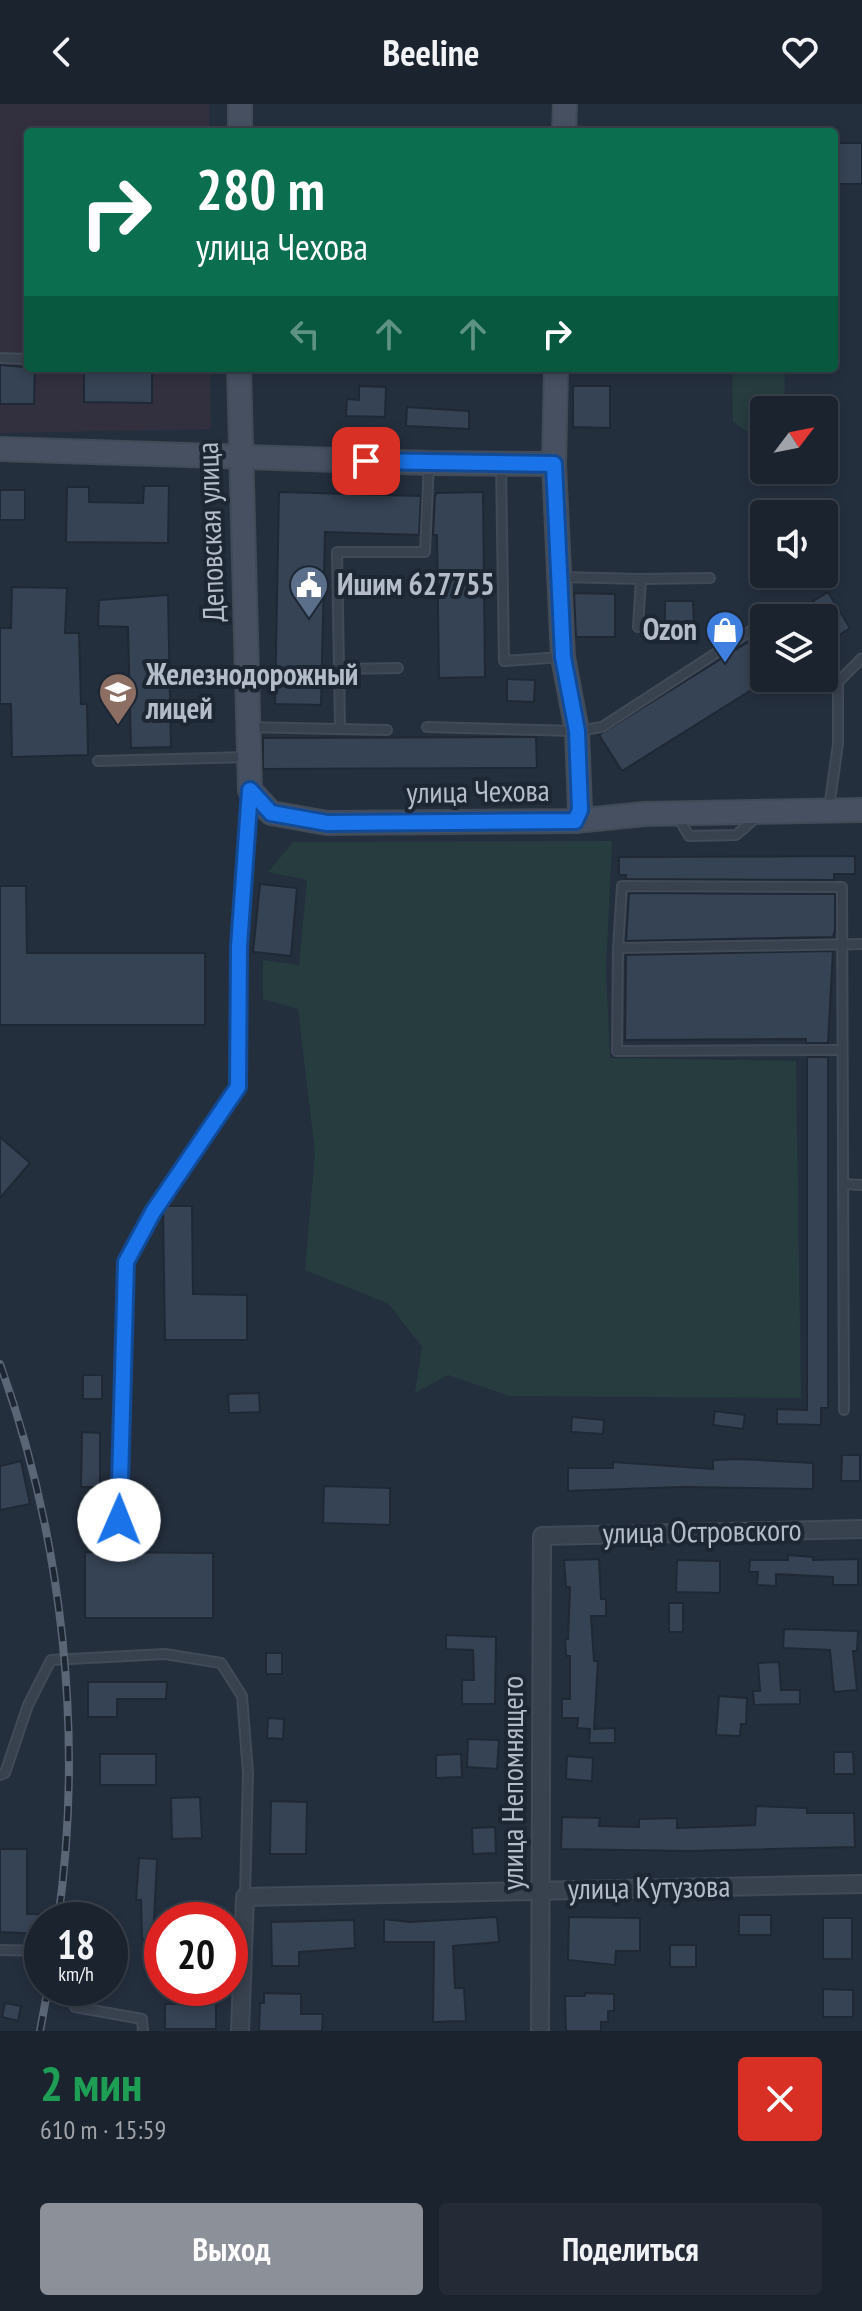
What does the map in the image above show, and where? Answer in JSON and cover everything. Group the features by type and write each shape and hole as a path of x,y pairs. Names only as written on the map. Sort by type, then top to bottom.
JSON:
{"main road":[{"path":"240,104 240,128"},
{"path":"564,128 565,104"},
{"name":"Деповская улица","path":"239,372 238,455 250,790"},
{"path":"556,372 554,464 563,657 577,731 580,810 575,821"},
{"path":"0,449 554,464"},
{"name":"улица Чехова","path":"250,790 271,813 327,823 575,821 675,813 829,808 862,810"}],"street":[{"name":"улица Островского","path":"542,1536 862,1529"},
{"name":"улица Непомнящего","path":"540,2031 543,1890 542,1536"},
{"name":"улица Кутузова","path":"245,1897 862,1884"},
{"path":"240,2031 245,1897"}],"lane":[{"path":"0,358 24,359"},
{"path":"340,727 337,552 425,552 429,463"},
{"path":"501,463 504,661 563,657"},
{"path":"560,577 710,578"},
{"path":"638,627 641,579"},
{"path":"427,727 577,731 602,727 750,631"},
{"path":"829,808 838,744 838,682 862,658"},
{"path":"339,669 398,668"},
{"path":"248,727 387,730"},
{"path":"98,761 248,757"},
{"path":"119,1520 126,1262 153,1212 238,1087 239,947 250,790"},
{"path":"842,1050 617,1051 622,886 842,887 844,1410"},
{"path":"618,948 862,944"},
{"path":"843,1184 862,1185"},
{"path":"0,1775 5,1773 28,1705 51,1660 165,1654 221,1663 242,1696 248,1773 245,1897"},
{"path":"0,1950 24,1951"},
{"path":"75,2006 142,2019 143,2031"}],"shaded area":[{"path":"0,104 209,104 209,128 24,128 24,372 210,372 211,429 0,433"}],"green space":[{"path":"732,372 785,372 784,396 750,396 750,431 733,422"},
{"path":"612,841 606,971 610,1058 796,1061 801,1398 510,1396 448,1375 415,1393 422,1347 389,1304 305,1270 315,1152 298,1009 263,999 263,960 299,965 307,880 268,872 293,842"}],"building":[{"path":"838,143 862,143 862,184 838,184"},
{"path":"0,365 24,367 24,372 35,372 34,404 0,404"},
{"path":"84,372 152,372 152,403 84,402"},
{"path":"359,386 386,387 385,417 346,416 347,399 359,400"},
{"path":"573,386 610,386 610,428 573,427"},
{"path":"407,407 469,411 469,429 406,426"},
{"path":"144,486 169,486 168,543 66,542 67,487 89,487 89,502 143,503"},
{"path":"0,490 25,490 25,520 0,520"},
{"path":"279,492 421,496 419,535 325,532 321,705 275,704"},
{"path":"483,492 485,677 439,678 437,535 433,535 435,496 437,493"},
{"path":"12,587 67,588 65,633 79,633 81,704 87,704 88,755 12,757 11,704 0,704 0,628 11,628"},
{"path":"828,592 835,604 809,604"},
{"path":"574,593 615,594 615,637 576,637"},
{"path":"168,595 171,747 131,748 128,627 98,626 99,600"},
{"path":"665,601 693,601 694,628 665,627"},
{"path":"838,608 850,628 838,636"},
{"path":"750,641 750,691 622,771 599,735"},
{"path":"507,679 535,680 534,702 507,701"},
{"path":"536,737 537,768 263,769 263,738"},
{"path":"855,856 855,874 834,874 834,880 626,879 626,875 619,875 619,857"},
{"path":"260,884 297,888 291,956 253,952"},
{"path":"0,886 26,886 27,953 205,953 205,1025 0,1025"},
{"path":"629,893 835,894 835,930 833,937 626,941"},
{"path":"833,951 828,1043 806,1043 806,1039 625,1040 626,955"},
{"path":"807,1057 828,1057 828,1408 821,1408 821,1425 777,1424 777,1409 807,1410"},
{"path":"0,1137 30,1163 0,1198"},
{"path":"166,1206 192,1206 193,1294 247,1295 247,1340 165,1340 163,1210"},
{"path":"83,1375 102,1375 102,1399 83,1399"},
{"path":"259,1393 260,1412 229,1413 228,1394"},
{"path":"715,1411 745,1415 743,1429 713,1425"},
{"path":"572,1417 604,1420 603,1434 571,1432"},
{"path":"82,1432 100,1433 100,1487 81,1487"},
{"path":"842,1455 860,1455 860,1481 841,1481"},
{"path":"713,1460 813,1463 813,1489 682,1487 568,1491 568,1468 613,1468 613,1462 713,1469"},
{"path":"21,1461 30,1504 0,1510 0,1466"},
{"path":"324,1486 390,1488 390,1525 323,1523"},
{"path":"85,1552 213,1553 213,1618 85,1618"},
{"path":"788,1555 813,1557 813,1560 858,1559 858,1585 833,1585 833,1577 776,1574 776,1586 757,1585 758,1572 749,1572 750,1560 788,1560"},
{"path":"599,1559 601,1599 606,1599 606,1616 591,1616 594,1661 598,1661 594,1729 615,1728 615,1743 589,1743 590,1729 577,1728 578,1718 562,1718 562,1699 570,1699 570,1656 566,1656 565,1639 568,1639 570,1587 566,1587 564,1560"},
{"path":"677,1560 720,1561 720,1593 676,1592"},
{"path":"669,1603 683,1603 683,1632 669,1632"},
{"path":"784,1629 858,1631 857,1651 853,1651 857,1690 834,1692 830,1650 783,1648"},
{"path":"446,1635 496,1637 495,1704 462,1704 462,1680 474,1680 473,1650 446,1649"},
{"path":"266,1653 282,1653 282,1674 266,1674"},
{"path":"779,1662 781,1690 800,1690 800,1704 754,1705 753,1691 760,1691 758,1663"},
{"path":"88,1682 167,1682 166,1699 117,1699 117,1717 88,1717"},
{"path":"719,1696 747,1698 746,1724 741,1724 740,1736 716,1735"},
{"path":"268,1718 284,1719 283,1739 267,1738"},
{"path":"468,1739 499,1740 497,1769 467,1767"},
{"path":"834,1752 853,1752 854,1774 834,1774"},
{"path":"100,1754 156,1754 156,1785 100,1785"},
{"path":"461,1754 462,1777 436,1778 436,1755"},
{"path":"567,1756 593,1758 592,1781 566,1779"},
{"path":"200,1797 202,1838 172,1839 171,1798"},
{"path":"271,1801 307,1802 306,1854 270,1854"},
{"path":"756,1806 807,1808 807,1813 854,1813 855,1847 689,1851 561,1849 562,1817 600,1818 599,1826 639,1827 639,1819 677,1818 677,1828 755,1825"},
{"path":"495,1827 496,1853 473,1854 472,1828"},
{"path":"0,1849 27,1849 24,1933 0,1932"},
{"path":"139,1858 157,1859 155,1902 144,1902 144,1939 141,1900 136,1900"},
{"path":"739,1915 771,1915 771,1935 739,1935"},
{"path":"497,1917 499,1942 453,1946 455,1988 464,1988 466,2021 433,2022 434,1942 384,1942 384,1919 409,1922"},
{"path":"569,1917 640,1918 640,1951 616,1951 615,1965 568,1960"},
{"path":"823,1918 852,1918 852,1959 823,1959"},
{"path":"354,1920 355,1948 299,1952 299,1966 272,1966 271,1922"},
{"path":"670,1945 696,1945 696,1967 670,1967"},
{"path":"823,1989 853,1990 853,2017 823,2017"},
{"path":"264,1993 301,1994 301,2014 323,2014 322,2031 259,2031 260,2003 264,2003"},
{"path":"585,1993 614,1994 614,2011 608,2011 608,2022 601,2022 601,2031 566,2031 565,1996 585,1996"},
{"path":"5,2003 21,2006 18,2021 2,2017"},
{"path":"165,2006 216,2006 216,2029 165,2029"}],"railway":[{"path":"0,1364 22,1431 39,1499 53,1568 62,1639 68,1709 69,1780 60,1902"},
{"path":"40,2031 45,2006"}],"place":[{"name":"Ишим 627755","path":"309,619"},
{"name":"Ozon","path":"725,664"},
{"name":"Железнодорожный лицей","path":"118,726"}],"route":[{"path":"119,1520 126,1262 153,1212 238,1087 239,947 250,790 271,813 327,823 575,821 580,810 577,731 563,657 554,464 366,461"}]}
